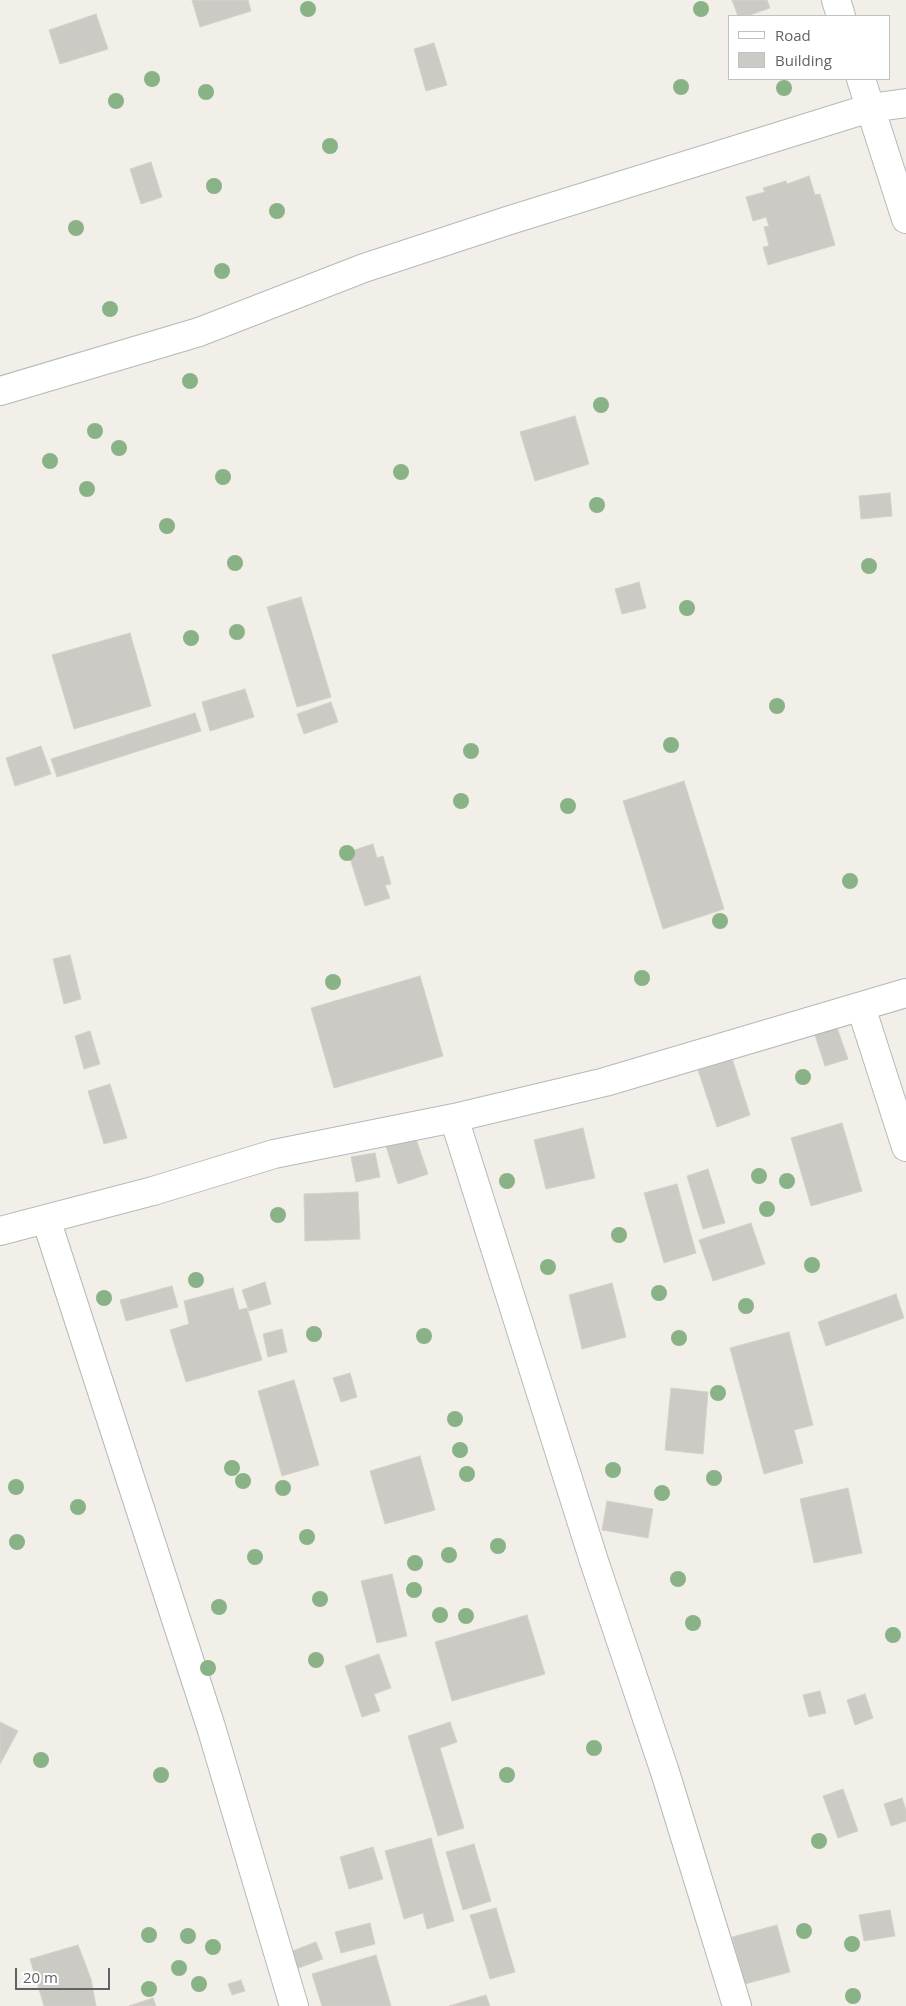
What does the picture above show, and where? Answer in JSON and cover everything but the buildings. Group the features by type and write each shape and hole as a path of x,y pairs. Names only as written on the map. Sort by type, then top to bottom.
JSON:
{"street":[{"path":"836,0 841,15"},
{"path":"861,80 906,219"},
{"path":"0,391 199,332 364,268 507,220 870,108 906,103"},
{"path":"0,1231 153,1191 274,1154 454,1118 605,1082 906,993"},
{"path":"861,1007 906,1147"},
{"path":"454,1118 591,1552 665,1772 737,2006"},
{"path":"46,1219 211,1727 294,2006"}]}
